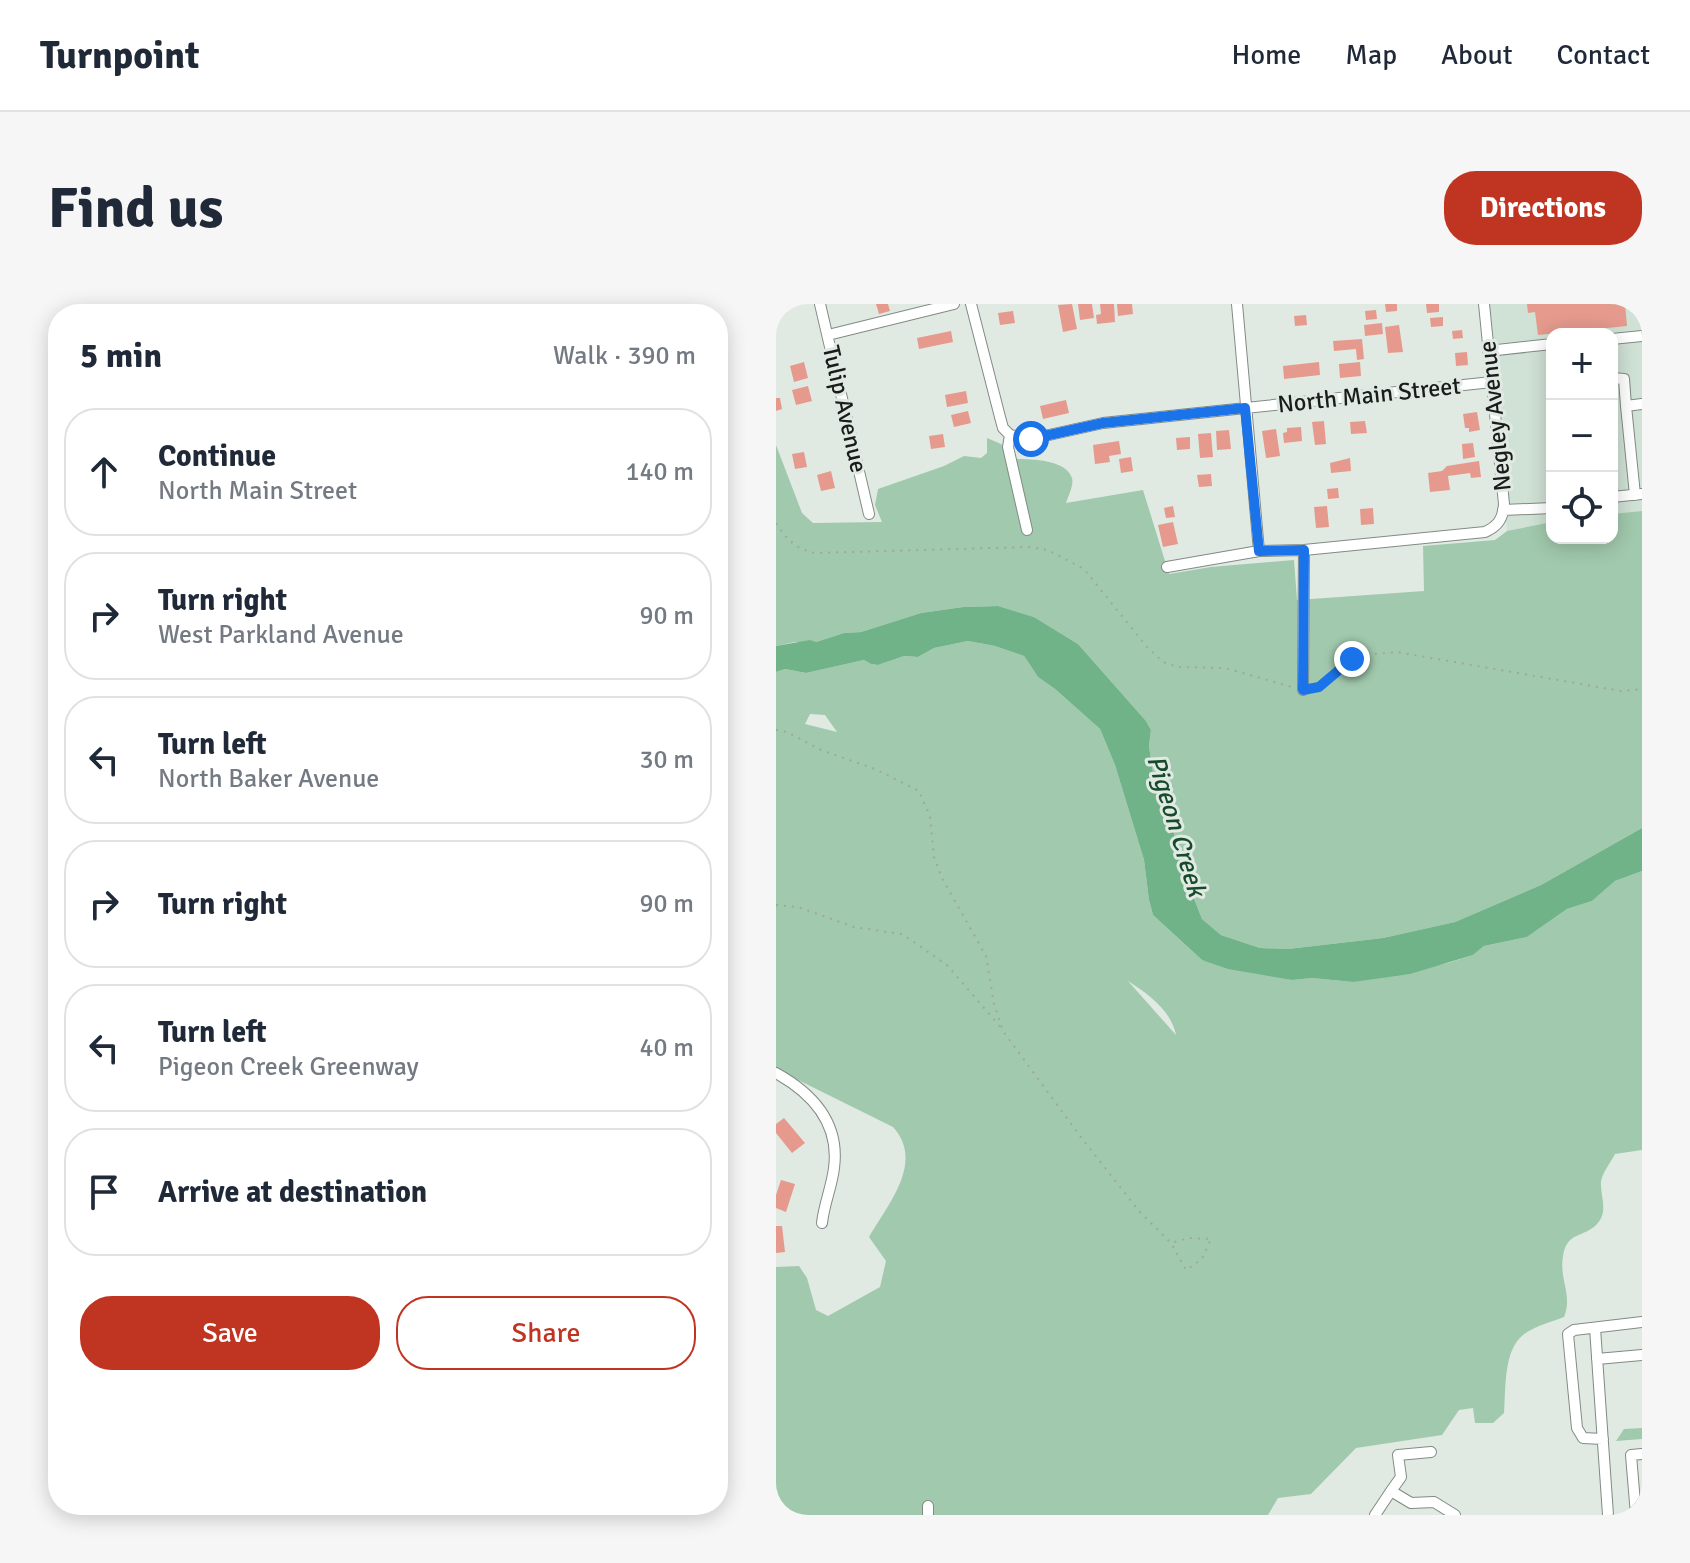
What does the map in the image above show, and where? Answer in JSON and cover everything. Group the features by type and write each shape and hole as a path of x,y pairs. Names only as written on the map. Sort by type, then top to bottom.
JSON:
{"street":[{"name":"Tulip Avenue","path":"820,304 869,514"},
{"path":"828,335 954,304"},
{"path":"971,304 1003,428 1010,435 1008,447 1027,530"},
{"path":"1237,304 1259,551"},
{"name":"Negley Avenue","path":"1304,550 1485,532 1496,526 1503,510 1484,304"},
{"path":"1618,338 1642,336"},
{"path":"1488,351 1546,345"},
{"path":"1618,378 1624,379 1639,495 1618,497"},
{"name":"North Main Street","path":"1010,435 1031,439 1103,423 1492,382"},
{"path":"1626,406 1642,404"},
{"path":"1503,510 1546,508"},
{"path":"1167,567 1259,551 1304,550 1303,690"},
{"path":"776,1073 810,1095 820,1107 830,1130 835,1165 822,1223"},
{"path":"1603,1439 1583,1438 1577,1428 1568,1334 1574,1330 1642,1322"},
{"path":"1595,1328 1608,1515"},
{"path":"1597,1359 1642,1355"},
{"path":"1375,1515 1401,1477 1398,1455 1431,1452"},
{"path":"1636,1515 1631,1455 1642,1454"},
{"path":"1391,1491 1411,1503 1434,1502 1455,1515"}],"path":[{"path":"776,523 794,545 802,551 815,553 1028,547 1048,550 1084,569 1146,646 1163,662 1178,667 1225,668 1303,690 1319,687 1352,659 1397,652 1621,691 1642,689"},
{"path":"776,730 875,769 919,791 930,816 934,857 942,878 986,956 994,1004 1003,1031"},
{"path":"776,905 798,907 854,927 902,934 947,965 1003,1031 1089,1149 1139,1211 1171,1243 1186,1270 1202,1259 1211,1239 1189,1238 1171,1243"}],"shaded area":[{"path":"1486,304 1642,304 1642,511 1618,513 1618,328 1546,328 1546,523 1507,531"},
{"path":"987,438 1001,444 1014,459 1046,461 1063,467 1072,478 1066,503 1143,490 1169,574 1294,560 1297,600 1424,591 1423,546 1495,540 1507,531 1546,523 1546,544 1618,544 1618,513 1642,511 1642,828 1541,885 1455,922 1383,938 1288,949 1260,948 1221,935 1202,919 1184,873 1167,806 1155,786 1149,746 1151,730 1078,644 1034,617 998,606 921,613 861,632 844,633 816,642 776,646 776,445 802,513 813,523 882,522 875,505 878,489 964,456 981,458 987,453"},
{"path":"998,606 1034,617 1078,644 1146,721 1151,730 1149,746 1155,786 1167,806 1184,873 1202,919 1221,935 1260,948 1288,949 1383,938 1455,922 1541,885 1642,828 1642,871 1615,881 1592,901 1567,909 1527,937 1484,946 1473,955 1410,974 1353,982 1312,978 1292,980 1228,969 1202,960 1153,915 1144,860 1115,765 1100,729 1038,677 1024,656 968,641 934,648 918,657 904,656 878,665 864,660 806,673 785,669 776,672 776,646 810,640 816,642 844,633 861,632 921,613"},
{"path":"968,641 1024,656 1038,677 1100,729 1115,765 1144,860 1153,915 1202,960 1292,980 1312,978 1353,982 1448,963 1473,955 1484,946 1527,937 1567,909 1592,901 1615,881 1642,871 1642,1150 1615,1154 1605,1171 1601,1182 1601,1219 1568,1242 1565,1248 1562,1265 1567,1302 1564,1317 1532,1329 1517,1342 1507,1371 1504,1413 1493,1423 1475,1423 1473,1408 1459,1410 1442,1435 1356,1448 1311,1494 1278,1498 1268,1515 776,1515 776,1267 799,1266 807,1278 816,1310 828,1316 880,1287 886,1261 869,1237 900,1183 905,1154 902,1140 893,1127 776,1069 776,672 785,669 806,673 864,660 878,665 904,656 918,657 934,648","holes":["810,714 825,715 837,732 805,724","1128,981 1164,1010 1176,1035"]},
{"path":"1642,1428 1642,1439 1616,1441 1624,1429"}],"building":[{"path":"876,304 888,304 890,311 879,314"},
{"path":"1072,304 1077,329 1063,332 1058,305"},
{"path":"1078,304 1092,304 1094,318 1080,320"},
{"path":"1100,304 1114,304 1115,322 1097,324 1096,315 1101,314"},
{"path":"1117,304 1132,304 1133,314 1118,316"},
{"path":"1385,304 1397,304 1397,311 1386,312"},
{"path":"1426,304 1439,304 1439,312 1427,313"},
{"path":"1527,304 1625,304 1627,326 1546,328 1546,334 1538,335 1535,312 1528,313"},
{"path":"1376,310 1377,319 1366,320 1365,311"},
{"path":"1013,311 1015,323 1000,325 998,313"},
{"path":"1306,315 1307,325 1295,326 1294,316"},
{"path":"1443,317 1443,326 1431,327 1430,318"},
{"path":"1382,323 1383,334 1365,336 1364,325"},
{"path":"1399,325 1403,352 1388,353 1385,327"},
{"path":"1462,330 1463,338 1453,339 1452,331"},
{"path":"951,331 953,342 919,349 917,338"},
{"path":"1362,339 1364,359 1357,360 1356,349 1334,351 1333,341"},
{"path":"1467,352 1468,365 1456,366 1455,353"},
{"path":"804,362 808,378 794,382 790,366"},
{"path":"1319,362 1320,375 1284,379 1283,366"},
{"path":"1360,362 1361,376 1340,378 1339,364"},
{"path":"808,386 812,401 796,405 792,390"},
{"path":"966,391 968,403 947,407 945,395"},
{"path":"776,398 780,398 782,409 776,411"},
{"path":"1066,400 1069,413 1043,419 1040,406"},
{"path":"968,411 971,423 954,427 951,415"},
{"path":"1477,412 1480,430 1469,432 1469,428 1465,428 1463,414"},
{"path":"1324,421 1326,444 1315,445 1312,422"},
{"path":"1365,421 1367,433 1351,434 1350,422"},
{"path":"1301,427 1302,441 1284,443 1283,433 1287,432 1287,428"},
{"path":"1276,429 1280,456 1266,458 1262,431"},
{"path":"1229,430 1231,449 1217,450 1216,431"},
{"path":"1211,433 1213,457 1200,458 1198,434"},
{"path":"943,434 945,447 931,449 929,436"},
{"path":"1190,437 1190,449 1177,450 1176,438"},
{"path":"1119,441 1121,454 1109,456 1110,462 1095,464 1093,445"},
{"path":"1473,443 1475,457 1463,459 1462,444"},
{"path":"804,452 807,467 795,469 792,454"},
{"path":"1131,457 1133,471 1121,473 1119,459"},
{"path":"1350,458 1351,471 1331,473 1330,463"},
{"path":"1479,461 1481,477 1471,478 1470,473 1448,476 1450,490 1430,492 1428,473 1442,471 1447,466"},
{"path":"831,471 835,488 821,491 817,475"},
{"path":"1211,474 1212,486 1199,487 1197,475"},
{"path":"1338,488 1339,498 1328,499 1327,489"},
{"path":"1173,506 1175,517 1166,518 1164,508"},
{"path":"1327,506 1329,527 1316,528 1314,507"},
{"path":"1373,508 1374,524 1361,525 1360,509"},
{"path":"1173,522 1178,544 1163,547 1158,525"},
{"path":"784,1118 805,1143 792,1153 776,1133 776,1124"},
{"path":"781,1180 795,1184 786,1212 776,1208"},
{"path":"776,1226 782,1226 785,1252 776,1253"}],"route":[{"path":"1031,439 1082,426 1245,408 1259,551 1304,550 1303,690 1319,687 1352,659"}],"water label":[{"name":"Pigeon Creek","path":"1176,826"}]}
